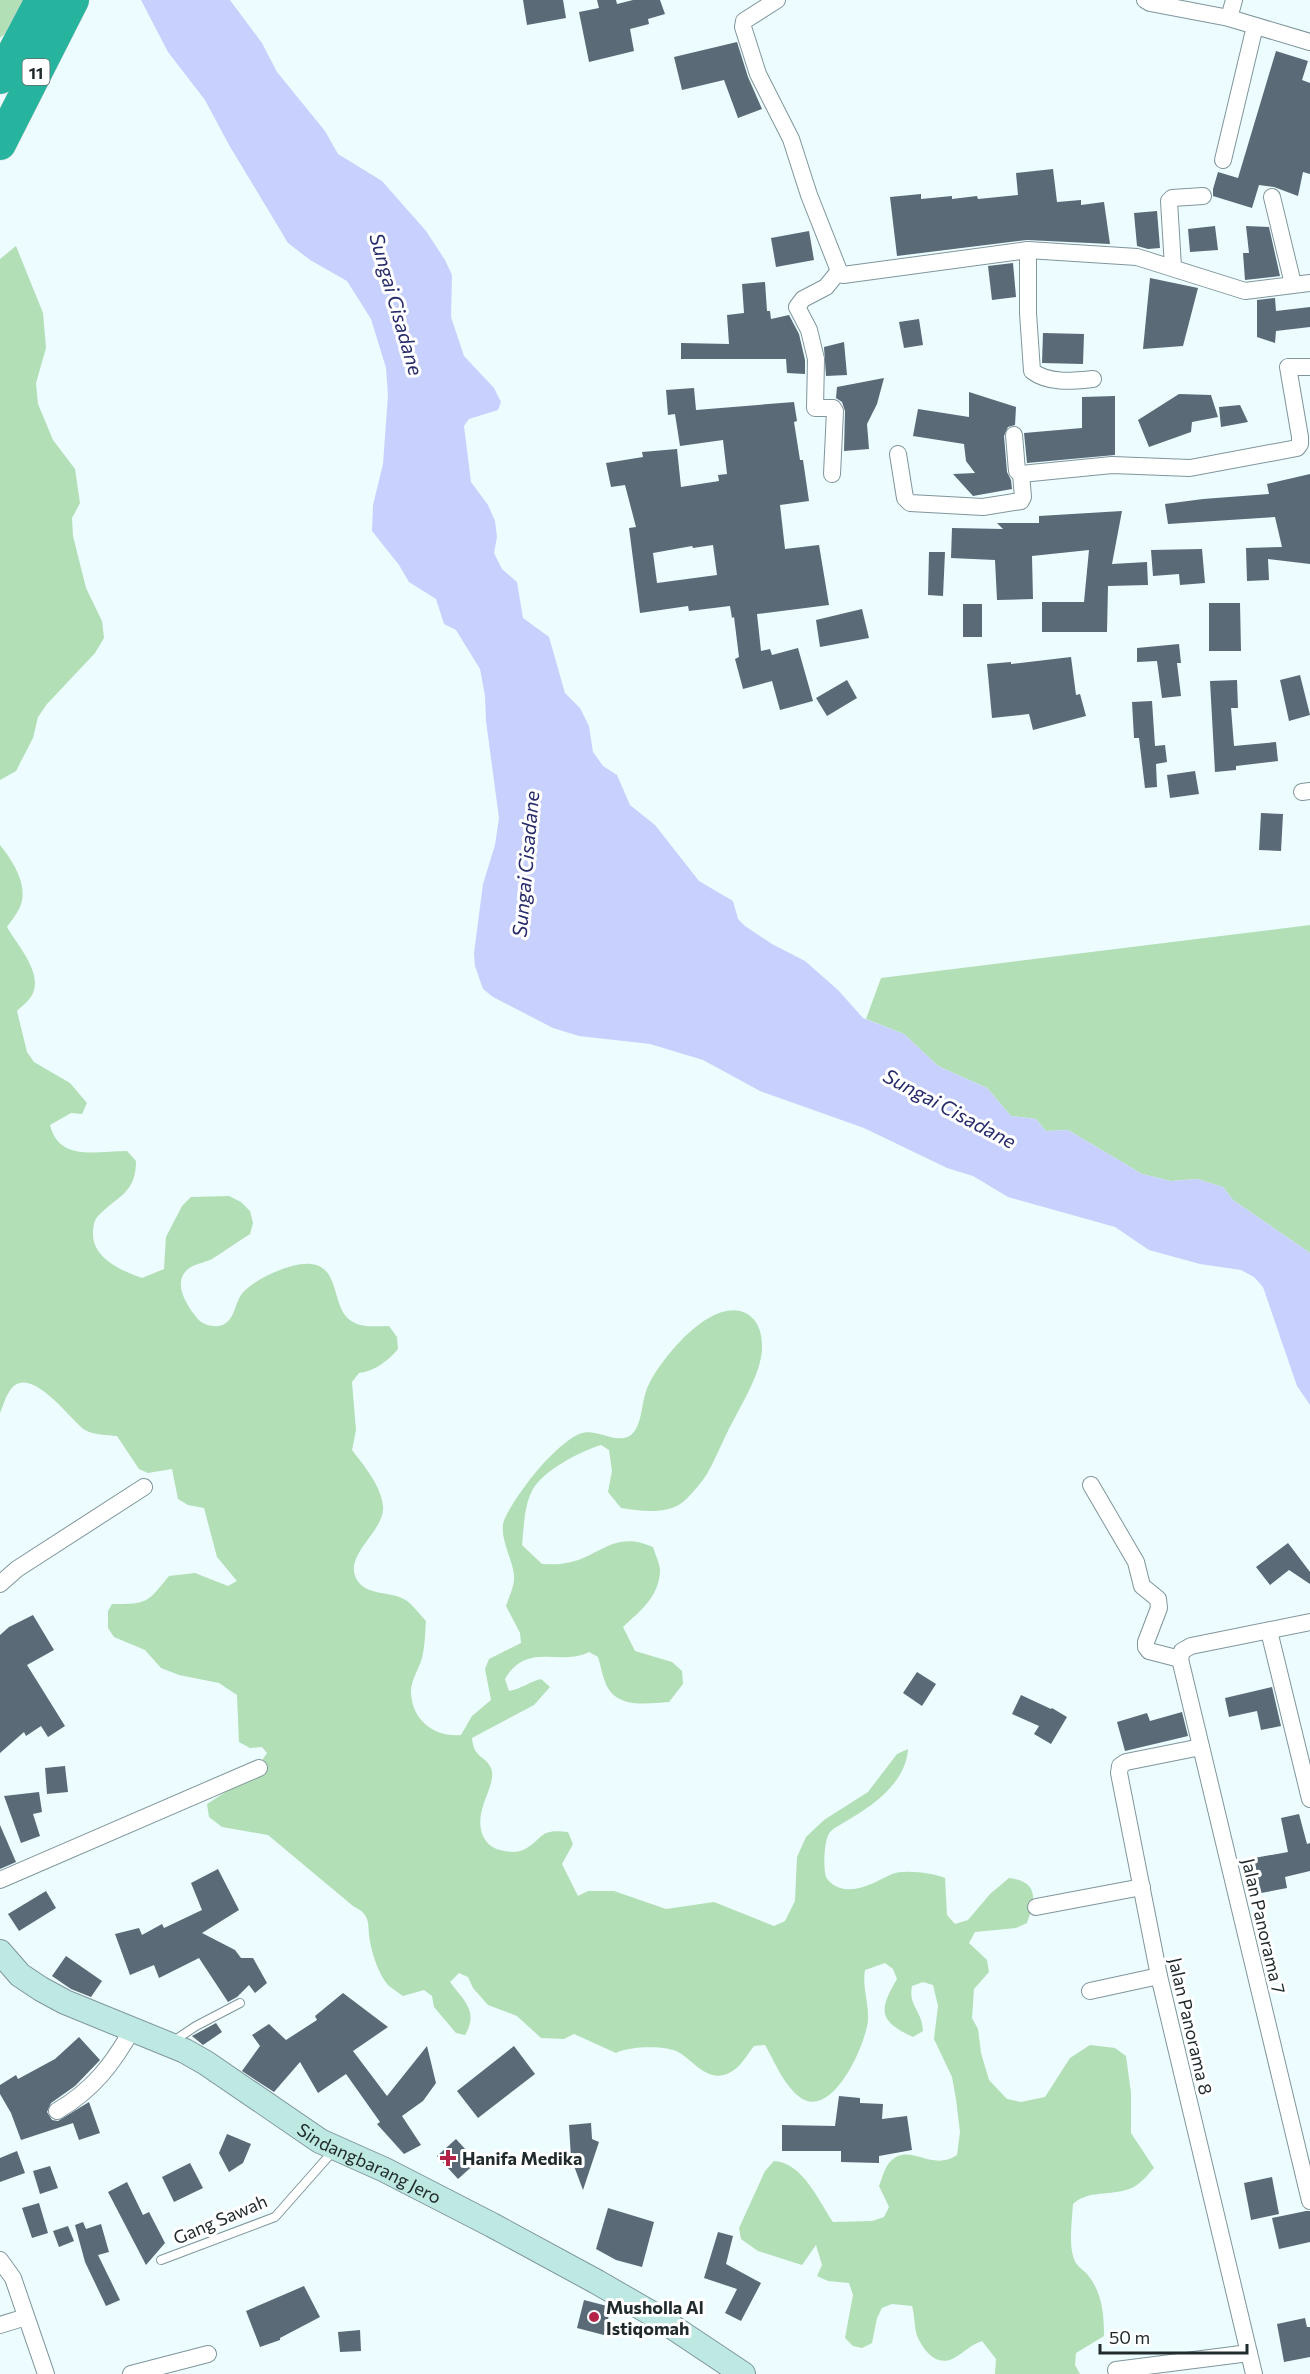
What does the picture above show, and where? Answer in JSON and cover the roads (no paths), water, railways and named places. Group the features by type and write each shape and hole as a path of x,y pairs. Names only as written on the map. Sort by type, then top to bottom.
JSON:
{"highway":[{"name":"11","path":"0,78 41,0"},
{"name":"11","path":"0,144 73,0"}],"street":[{"path":"777,0 744,21 743,27 758,74 790,139 809,195 839,271 843,275 1028,249 1137,257 1245,291 1302,283 1287,250 1272,197"},
{"path":"1229,18 1234,0"},
{"path":"1149,1 1229,18 1310,42"},
{"path":"1222,160 1256,26"},
{"path":"1173,267 1169,201 1172,198 1203,196"},
{"path":"1028,249 1028,313 1032,372 1040,378 1052,380 1093,379"},
{"path":"832,474 835,411 832,408 815,408 816,359 809,330 798,307 803,299 826,287 839,271"},
{"path":"1021,474 1112,465 1190,468 1297,448 1300,444 1300,437 1288,367 1310,367"},
{"path":"898,454 905,498 910,503 983,507 1021,501 1023,497 1021,474 1017,471 1014,435"},
{"path":"1091,1485 1136,1563 1142,1586 1158,1599 1159,1608 1146,1642 1149,1651 1180,1659 1182,1651 1191,1646 1310,1622"},
{"path":"0,1584 17,1569 144,1487"},
{"path":"1269,1631 1310,1799"},
{"name":"Jalan Panorama 7","path":"1180,1659 1310,2201"},
{"name":"Jalan Panorama 8","path":"1201,1747 1126,1762 1120,1767 1119,1773 1159,1976 1254,2374"},
{"path":"0,1880 259,1768"},
{"path":"1036,1906 1142,1887"},
{"name":"Sindangbarang Jero","path":"0,1953 20,1975 41,1989 65,2002 133,2028 206,2062 294,2124 335,2148 385,2170 607,2287 656,2316 743,2374"},
{"path":"1089,1991 1159,1976"},
{"path":"57,2111 80,2098 101,2076 118,2056 133,2028"},
{"path":"0,2260 13,2278 46,2374"},
{"path":"0,2325 26,2317"},
{"path":"1116,2370 1248,2352"},
{"path":"131,2374 208,2354"}],"lane":[{"path":"169,2044 196,2026 240,2003"},
{"name":"Gang Sawah","path":"161,2260 275,2217 335,2148"}],"water":[{"name":"Sungai Cisadane","path":"141,0 230,0 262,43 277,72 325,131 338,154 382,181 426,231 445,260 452,275 451,317 464,356 494,388 501,402 498,410 469,419 464,426 471,482 488,505 495,521 497,537 494,553 502,569 517,582 523,618 549,637 565,693 580,708 589,726 593,752 603,766 617,775 630,805 655,825 699,881 733,901 738,919 745,926 772,944 805,961 838,990 863,1018 904,1034 938,1066 987,1088 1011,1116 1036,1119 1046,1131 1068,1130 1142,1174 1171,1181 1197,1179 1223,1187 1233,1200 1310,1253 1310,1405 1297,1386 1263,1287 1254,1277 1241,1270 1200,1264 1149,1250 1115,1227 1008,1197 973,1176 947,1168 864,1128 760,1091 703,1060 650,1044 579,1036 553,1028 493,997 483,989 475,966 474,953 483,884 495,845 499,818 486,721 485,696 480,669 456,630 444,624 436,599 409,582 399,565 372,531 373,505 383,464 388,395 386,368 371,319 347,281 310,260 288,243 229,145 205,100 168,52"}],"place":[{"name":"Hanifa Medika","path":"448,2158"},
{"name":"Musholla Al Istiqomah","path":"594,2317"}]}
